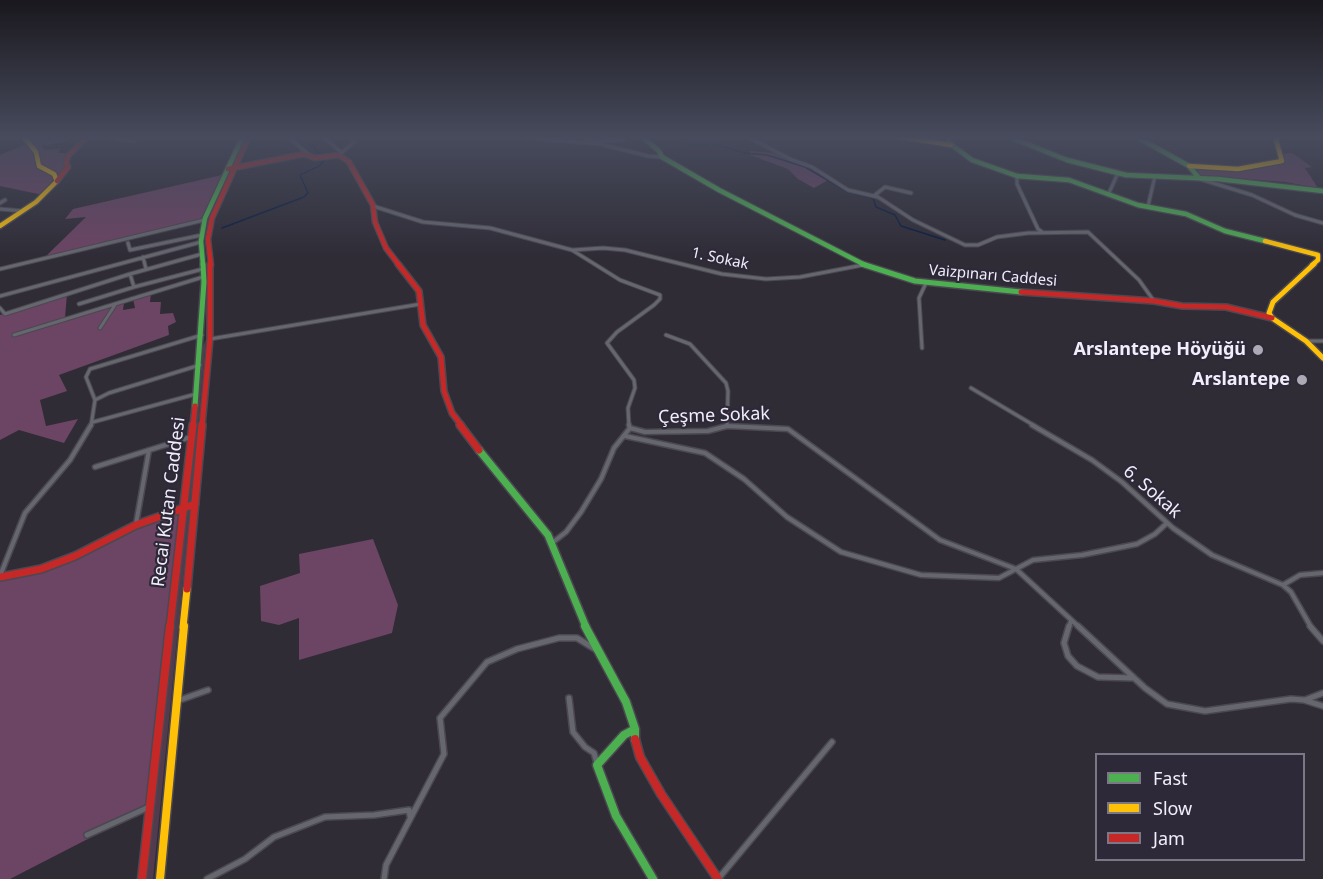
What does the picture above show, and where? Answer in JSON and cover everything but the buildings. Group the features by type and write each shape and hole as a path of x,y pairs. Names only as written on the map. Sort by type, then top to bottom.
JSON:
{"street":[{"path":"55,177 57,181"},
{"path":"0,226 36,202 60,177"},
{"name":"Recai Kutan Caddesi","path":"142,879 200,365 203,277 201,238 204,220 227,177"},
{"name":"Recai Kutan Caddesi","path":"160,879 210,339 212,280 208,239 212,218 228,177"},
{"path":"357,177 373,205 375,222 386,248 417,287 425,332 441,357 444,391 452,413 486,461 538,520 551,544 569,592 627,702 635,729 635,744 653,782 718,879 832,742"},
{"name":"Vaizpınarı Caddesi","path":"697,177 742,200 758,212 831,246 864,265 926,283 1154,301 1182,306 1231,308 1272,318"},
{"path":"829,177 848,190 874,195 913,220 968,246 978,245 1002,236 1042,232 1088,232 1139,280 1154,301"},
{"path":"1017,177 1017,184 1038,229 1042,232"},
{"path":"1033,177 1065,179 1108,195 1179,212 1225,231 1320,255 1318,260 1273,302 1269,310 1272,318 1306,341 1323,358"},
{"path":"1108,195 1116,177"},
{"path":"1148,206 1156,177"},
{"path":"1198,177 1323,190"},
{"path":"1198,177 1252,195 1295,215 1323,223"},
{"path":"874,195 885,187 911,193"},
{"path":"0,203 4,200"},
{"path":"373,205 423,222 490,228 572,250 620,280 661,297 654,305 617,332 607,343 634,380 635,388 628,408 630,428 614,448 601,478 581,512 566,532 551,544"},
{"path":"0,209 24,211"},
{"path":"0,269 204,220"},
{"path":"129,243 130,250 201,238"},
{"path":"0,296 142,257 201,238"},
{"name":"1. Sokak","path":"572,250 619,249 722,274 766,279 800,278 864,265"},
{"path":"0,308 4,314 146,269 202,254"},
{"path":"142,257 146,269"},
{"path":"79,304 203,268"},
{"path":"130,274 134,287"},
{"path":"14,335 203,277"},
{"path":"922,348 920,298 926,283"},
{"path":"100,328 115,304"},
{"path":"210,339 421,304"},
{"path":"0,577 25,513 70,460 93,422 95,400 86,377 90,369 202,334"},
{"path":"666,335 690,344 726,383 728,391 727,426"},
{"path":"1306,341 1323,341"},
{"path":"95,400 109,393 200,365"},
{"name":"6. Sokak","path":"971,388 1092,460 1122,482 1167,523 1212,555 1283,585"},
{"path":"93,422 196,394"},
{"name":"Çeşme Sokak","path":"630,428 645,432 708,430 727,426 783,428 797,434 940,540 1016,569 1157,698 1167,704 1205,711 1232,709 1278,700 1304,700 1323,706"},
{"path":"625,436 696,449 713,457 770,500 788,517 846,554 903,571 932,576 999,578 1033,560 1082,555 1137,544 1155,534 1167,523"},
{"path":"95,467 191,437"},
{"path":"136,525 149,450"},
{"path":"0,577 41,569 75,556 136,525 195,504"},
{"path":"1323,573 1307,574 1283,585 1291,592 1312,629 1323,641"},
{"path":"1071,621 1065,643 1068,656 1077,666 1089,674 1106,678 1135,678"},
{"path":"384,879 386,865 444,754 440,718 487,662 517,649 559,638 577,638 601,652"},
{"path":"176,701 208,690"},
{"path":"1304,700 1323,693"},
{"path":"569,698 573,732 585,747 594,753 616,816 653,879"},
{"path":"597,765 624,735 635,729"},
{"path":"87,835 150,807"},
{"path":"207,879 245,859 274,837 325,817 374,815 409,810 411,816"}],"shaded area":[{"path":"0,177 57,177 57,181 43,195 0,186"},
{"path":"221,177 204,219 45,257 86,217 65,219 73,209"},
{"path":"796,177 824,177 828,180 814,188"},
{"path":"1225,177 1311,177 1318,188 1285,182"},
{"path":"151,293 150,302 161,302 160,314 173,313 176,322 168,326 169,335 59,375 67,391 40,400 46,426 78,419 64,443 19,430 0,440 0,315 67,294 65,318 124,302 123,310 135,308 133,299"},
{"path":"206,340 191,501 187,502 203,346"},
{"path":"183,507 150,807 10,879 0,879 0,576 57,562"},
{"path":"190,509 153,879 147,879 186,510"},
{"path":"373,539 398,605 392,633 299,660 299,618 279,625 261,621 260,586 300,573 299,554"}],"waterway":[{"path":"222,228 304,197 308,193 301,177"},
{"path":"822,177 848,192 873,198 876,207 895,215 901,226 945,240"}],"traffic: fast":[{"path":"195,406 204,282 201,241 205,218 224,177"},
{"path":"697,177 864,265 915,281 1021,292"},
{"path":"1030,177 1069,180 1138,205 1186,214 1225,231 1265,241"},
{"path":"1172,177 1218,179 1323,191"},
{"path":"479,450 548,535 578,612 626,702 635,729 635,739"},
{"path":"635,729 624,735 597,765 616,816 653,879"}],"traffic: slow":[{"path":"0,226 36,202 57,181 55,177"},
{"path":"1265,241 1318,255 1318,260 1273,302 1269,313 1272,318 1306,341 1323,358"},
{"path":"160,879 187,589"}],"traffic: jam":[{"path":"57,181 60,177"},
{"path":"187,589 210,339 212,280 208,239 212,218 230,177"},
{"path":"357,177 373,205 375,222 386,248 419,291 423,325 441,357 444,391 452,413 479,450"},
{"path":"1021,292 1154,301 1182,306 1226,307 1272,318"},
{"path":"142,879 195,406"},
{"path":"0,577 41,569 75,556 136,525 195,504"},
{"path":"635,739 640,757 661,794 718,879"}],"place":[{"name":"Arslantepe Höyüğü","path":"1258,350"},
{"name":"Arslantepe","path":"1302,380"}]}
